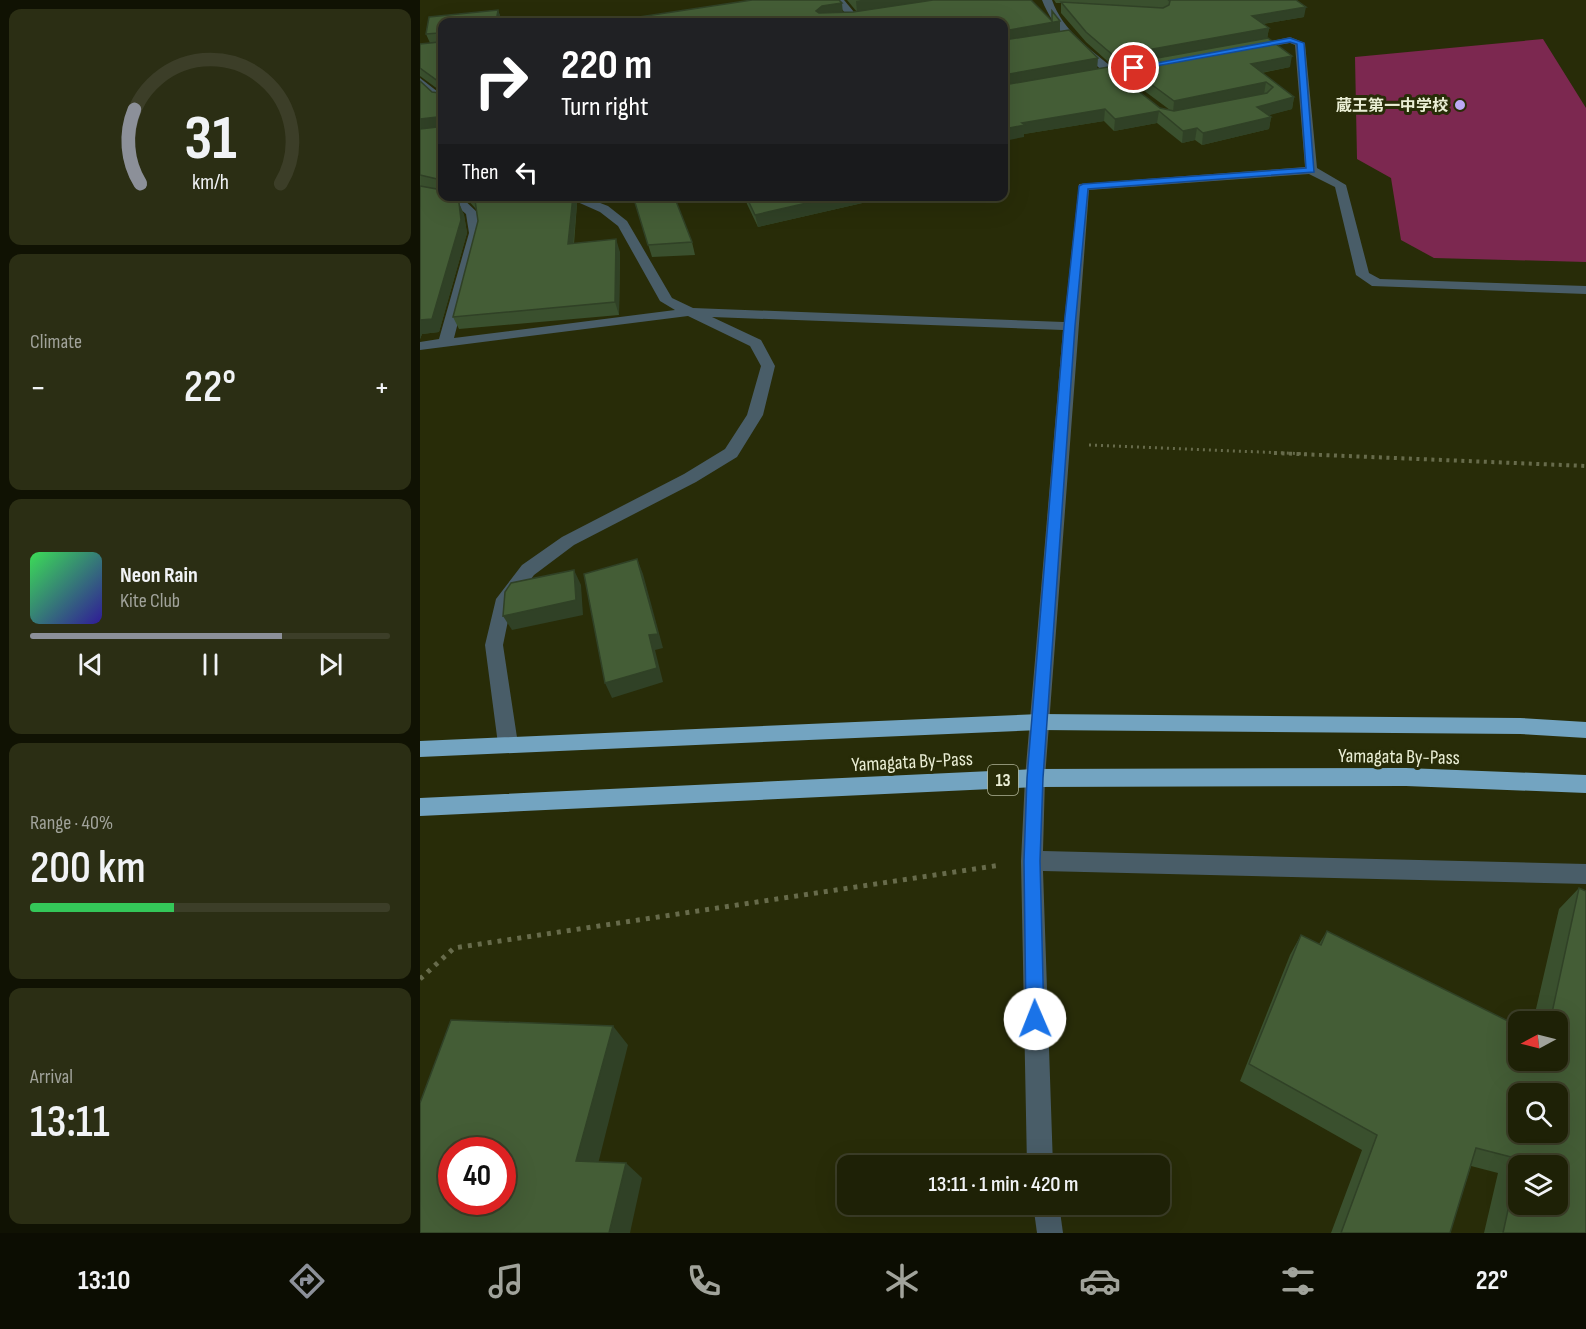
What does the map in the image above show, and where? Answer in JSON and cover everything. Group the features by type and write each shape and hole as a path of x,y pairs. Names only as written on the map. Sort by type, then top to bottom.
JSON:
{"highway":[{"name":"Yamagata By-Pass","path":"420,749 1040,722 1520,726 1586,730"},
{"name":"Yamagata By-Pass","path":"420,807 1035,778 1406,777 1586,784"}],"street":[{"path":"839,0 848,18"},
{"path":"1048,3 1060,7"},
{"path":"1048,3 1063,37 1129,87"},
{"path":"854,18 865,16"},
{"path":"1234,50 1290,40 1300,43 1311,170"},
{"path":"1079,78 1156,64"},
{"path":"422,83 438,82"},
{"path":"422,83 438,97"},
{"path":"1040,1155 1032,861 1035,778 1060,444 1083,186 1311,170 1340,185 1363,275 1377,283 1586,290"},
{"path":"445,344 476,233 472,213 458,201"},
{"path":"508,744 494,645 502,604 528,570 568,541 690,478 731,453 755,414 768,366 756,343 667,302 624,224 604,209 583,201"},
{"path":"420,346 689,312 1070,326"},
{"path":"1032,861 1586,874"},
{"path":"1048,1215 1050,1233"}],"path":[{"path":"1060,444 1586,466"},
{"path":"420,979 454,948 932,874 1032,861"}],"shaded area":[{"name":"蔵王第一中学校","path":"1543,39 1586,108 1586,262 1434,258 1401,240 1391,178 1357,159 1355,57"}],"building":[{"path":"752,0 839,0 842,3 822,6 816,11 819,13 853,12 933,0 1031,0 1052,21 1052,11 1060,21 1008,30 1008,18 633,18"},
{"path":"1168,0 1296,0 1306,7 1252,16 1269,28 1114,56 1086,32 1061,2 1163,8 1169,5"},
{"path":"498,10 497,18 438,18 438,33 426,34 429,17"},
{"path":"1069,30 1098,58 1008,74 1008,39"},
{"path":"1268,38 1292,56 1251,64 1294,97 1257,107 1271,117 1203,133 1197,128 1183,131 1159,111 1115,119 1105,109 1022,123 1025,125 1008,128 1008,84 1108,67 1160,108 1174,111 1267,93 1273,87 1266,82 1174,101 1124,64"},
{"path":"438,42 438,81 420,68 420,44"},
{"path":"420,81 432,92 438,93 438,118 420,119"},
{"path":"438,123 438,180 420,175 420,129 437,127"},
{"path":"420,186 438,189 438,201 457,201 461,220 432,319 420,320"},
{"path":"475,201 572,201 568,244 616,239 615,302 453,317 478,221"},
{"path":"635,201 676,201 692,242 648,245"},
{"path":"748,201 815,201 755,215"},
{"path":"637,559 658,634 649,635 657,668 605,683 584,574"},
{"path":"574,570 576,600 503,616 505,592 511,583"},
{"path":"1579,888 1586,891 1586,1233 1503,1233 1508,1210 1508,1215 1568,1215 1568,1155 1508,1156 1476,1148 1450,1233 1341,1233 1377,1135 1249,1064 1301,935 1321,945 1327,931 1508,1021 1508,1071 1568,1071 1568,1011 1552,1011"},
{"path":"451,1020 613,1026 576,1161 626,1163 609,1233 420,1233 420,1103"}],"place":[{"name":"蔵王第一中学校","path":"1460,105"}],"route":[{"path":"1035,1019 1032,861 1035,778 1060,444 1083,186 1311,170 1300,43 1290,40 1134,68"}]}
